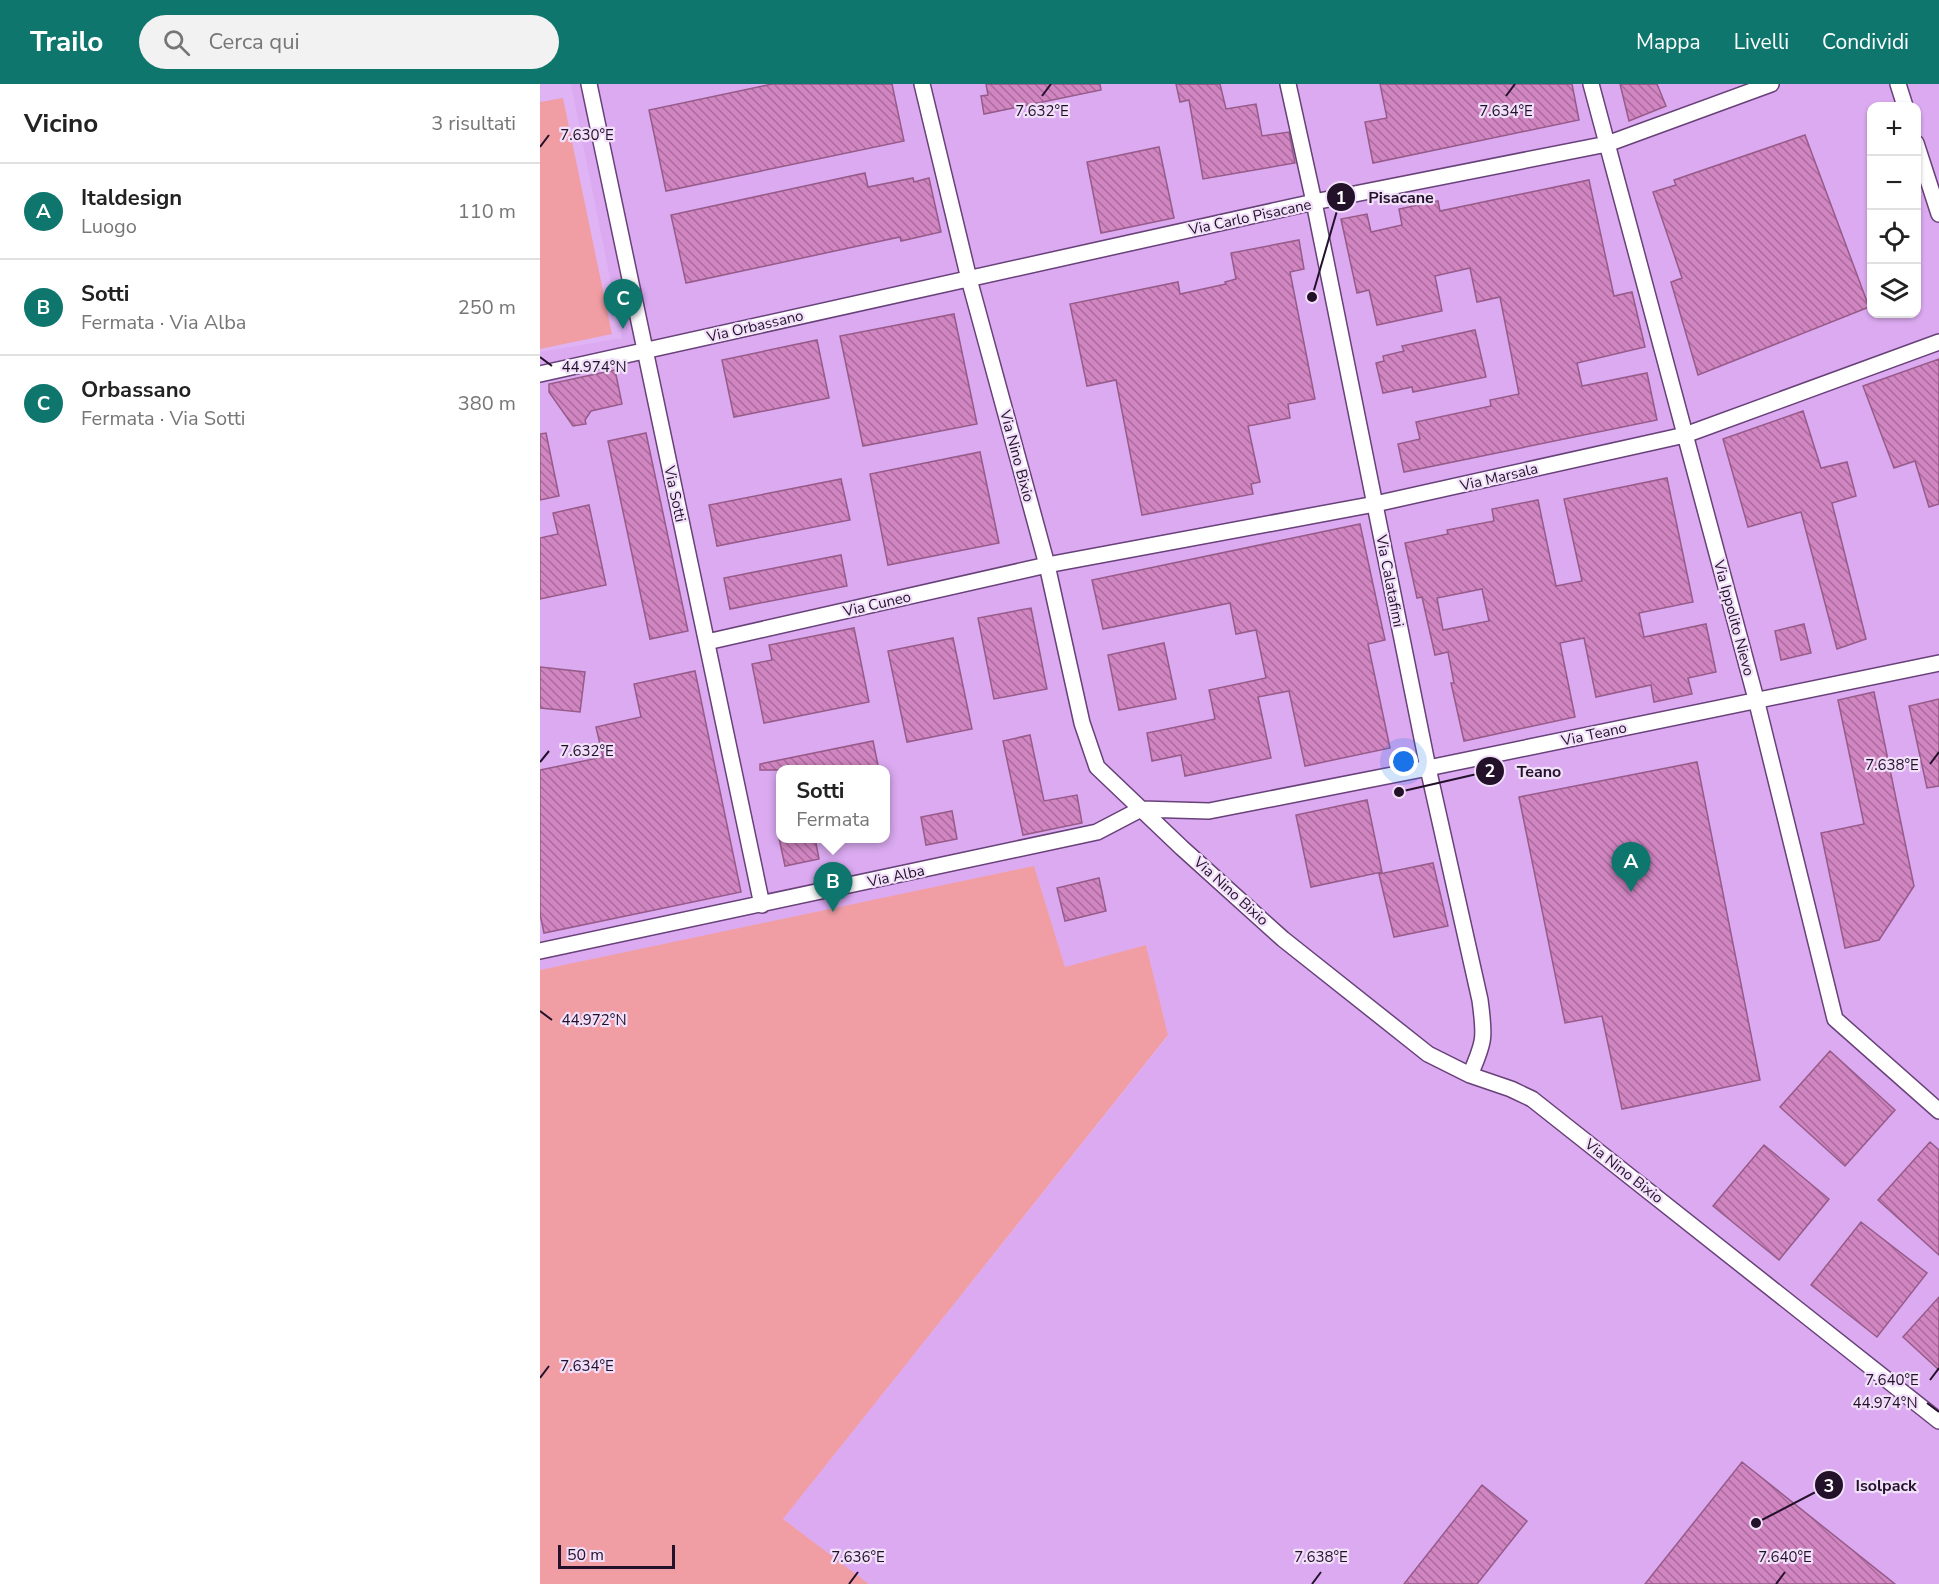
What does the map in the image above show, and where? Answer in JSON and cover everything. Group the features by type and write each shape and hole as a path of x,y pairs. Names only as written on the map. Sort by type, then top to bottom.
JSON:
{"street":[{"name":"Via Sotti","path":"589,84 762,905"},
{"name":"Via Nino Bixio","path":"922,84 969,279 1047,565 1082,723 1097,767 1283,939 1428,1054 1470,1075 1532,1099 1939,1420"},
{"name":"Via Calatafimi","path":"1288,84 1314,202 1428,768 1480,1000 1484,1030 1483,1046 1470,1075"},
{"name":"Via Ippolito Nievo","path":"1591,84 1756,699 1835,1019 1939,1111"},
{"name":"Via Carlo Pisacane","path":"969,279 1314,202 1607,144 1771,84"},
{"path":"1898,84 1904,102"},
{"path":"1921,156 1939,214"},
{"name":"Via Orbassano","path":"540,374 969,279"},
{"name":"Via Marsala","path":"1047,565 1375,504 1685,435 1939,342"},
{"name":"Via Cuneo","path":"707,642 1047,565"},
{"name":"Via Teano","path":"1141,809 1209,811 1939,663"},
{"name":"Via Alba","path":"540,951 1097,832 1141,809"}],"shaded area":[{"path":"571,84 1939,84 1939,1584 869,1584 783,1519 1168,1036 1146,945 1065,967 1034,866 540,970 540,352 622,338"},
{"path":"563,98 612,334 540,349 540,102"},
{"path":"1034,866 1065,967 1146,945 1168,1035 783,1519 869,1584 540,1584 540,970"}],"building":[{"path":"772,84 892,84 904,141 666,191 649,110"},
{"path":"986,84 1100,84 1101,90 984,114 981,96 988,95"},
{"path":"1176,84 1220,84 1226,109 1256,104 1262,136 1289,132 1295,163 1203,179 1189,100 1180,102"},
{"path":"1380,84 1572,84 1579,120 1373,163 1365,122 1387,118"},
{"path":"1620,84 1657,84 1666,106 1629,121"},
{"path":"1805,135 1867,302 1867,308 1698,375 1671,282 1682,278 1653,192 1676,185 1674,180"},
{"path":"1159,147 1174,218 1101,233 1087,162"},
{"path":"865,173 868,187 913,178 914,182 929,178 941,232 901,241 900,237 686,283 671,215"},
{"path":"1589,180 1614,296 1632,292 1645,347 1577,363 1582,386 1647,373 1657,420 1404,472 1398,444 1420,439 1416,422 1491,406 1490,400 1519,394 1500,297 1477,302 1470,268 1435,276 1442,311 1377,325 1369,290 1357,293 1341,219 1367,214 1371,232 1402,225 1399,209 1438,201 1440,211"},
{"path":"1299,240 1304,269 1290,272 1315,399 1288,404 1290,418 1248,426 1260,482 1251,484 1253,494 1142,515 1116,380 1087,386 1070,304 1178,282 1180,294 1226,284 1225,282 1236,279 1231,253"},
{"path":"954,314 977,424 863,446 840,336"},
{"path":"1475,330 1486,377 1413,392 1412,387 1383,393 1376,363 1384,361 1383,356 1404,351 1402,346"},
{"path":"817,340 829,398 734,417 722,360"},
{"path":"1939,359 1939,504 1929,507 1915,461 1894,468 1863,386"},
{"path":"615,370 622,404 591,411 585,420 586,424 573,426 549,392 549,384"},
{"path":"1803,411 1821,468 1847,462 1856,496 1832,503 1866,639 1837,649 1801,512 1748,527 1723,439"},
{"path":"546,433 559,496 540,500 540,434"},
{"path":"646,433 688,631 650,639 608,441"},
{"path":"980,452 999,543 888,565 870,474"},
{"path":"1667,478 1693,602 1639,613 1644,637 1706,624 1716,672 1688,678 1692,694 1654,702 1651,685 1596,697 1584,638 1560,643 1575,717 1464,741 1451,683 1454,683 1448,652 1435,655 1422,597 1417,598 1405,543 1448,534 1447,530 1494,521 1492,509 1538,500 1556,586 1582,581 1564,499","holes":["1482,589 1489,621 1443,630 1437,598"]},
{"path":"841,479 850,520 717,546 709,505"},
{"path":"589,505 606,585 540,599 540,538 558,534 553,513"},
{"path":"1360,524 1385,640 1368,644 1390,748 1305,766 1289,691 1258,697 1271,758 1185,776 1181,755 1152,761 1147,733 1215,719 1209,690 1266,678 1256,630 1236,634 1230,603 1103,629 1092,580"},
{"path":"841,555 847,586 730,609 724,578"},
{"path":"1031,608 1047,689 994,699 978,618"},
{"path":"1804,624 1811,653 1781,660 1775,631"},
{"path":"854,628 869,702 764,723 752,664 772,660 769,645"},
{"path":"953,638 972,729 907,742 888,651"},
{"path":"1164,643 1176,699 1119,710 1108,655"},
{"path":"540,667 585,672 580,712 540,708"},
{"path":"695,671 741,892 544,933 540,914 540,770 603,757 596,727 641,717 634,684"},
{"path":"1874,692 1914,886 1879,940 1845,948 1821,833 1864,824 1838,700"},
{"path":"1939,699 1939,786 1927,788 1909,706"},
{"path":"1030,735 1044,801 1077,795 1082,823 1023,835 1003,741"},
{"path":"873,741 878,765 776,765 776,770 760,770 760,764"},
{"path":"1697,762 1760,1080 1622,1109 1602,1016 1565,1023 1519,797"},
{"path":"1367,800 1382,872 1311,887 1296,815"},
{"path":"952,811 957,839 926,845 921,817"},
{"path":"780,843 816,843 819,859 785,866"},
{"path":"1433,863 1448,926 1394,937 1379,874"},
{"path":"1099,878 1106,911 1065,921 1057,888"},
{"path":"1830,1051 1895,1110 1845,1166 1780,1107"},
{"path":"1930,1142 1939,1150 1939,1255 1878,1200"},
{"path":"1764,1145 1829,1199 1779,1260 1713,1206"},
{"path":"1861,1222 1927,1273 1877,1337 1811,1285"},
{"path":"1939,1297 1939,1370 1903,1337"},
{"path":"1742,1462 1895,1584 1645,1584"},
{"path":"1482,1485 1527,1521 1477,1584 1404,1584"}],"place":[{"name":"Pisacane","path":"1312,297"},
{"name":"Orbassano","path":"623,329"},
{"name":"Teano","path":"1399,792"},
{"name":"Italdesign","path":"1631,892"},
{"name":"Sotti","path":"833,912"},
{"name":"Isolpack","path":"1756,1523"}]}
